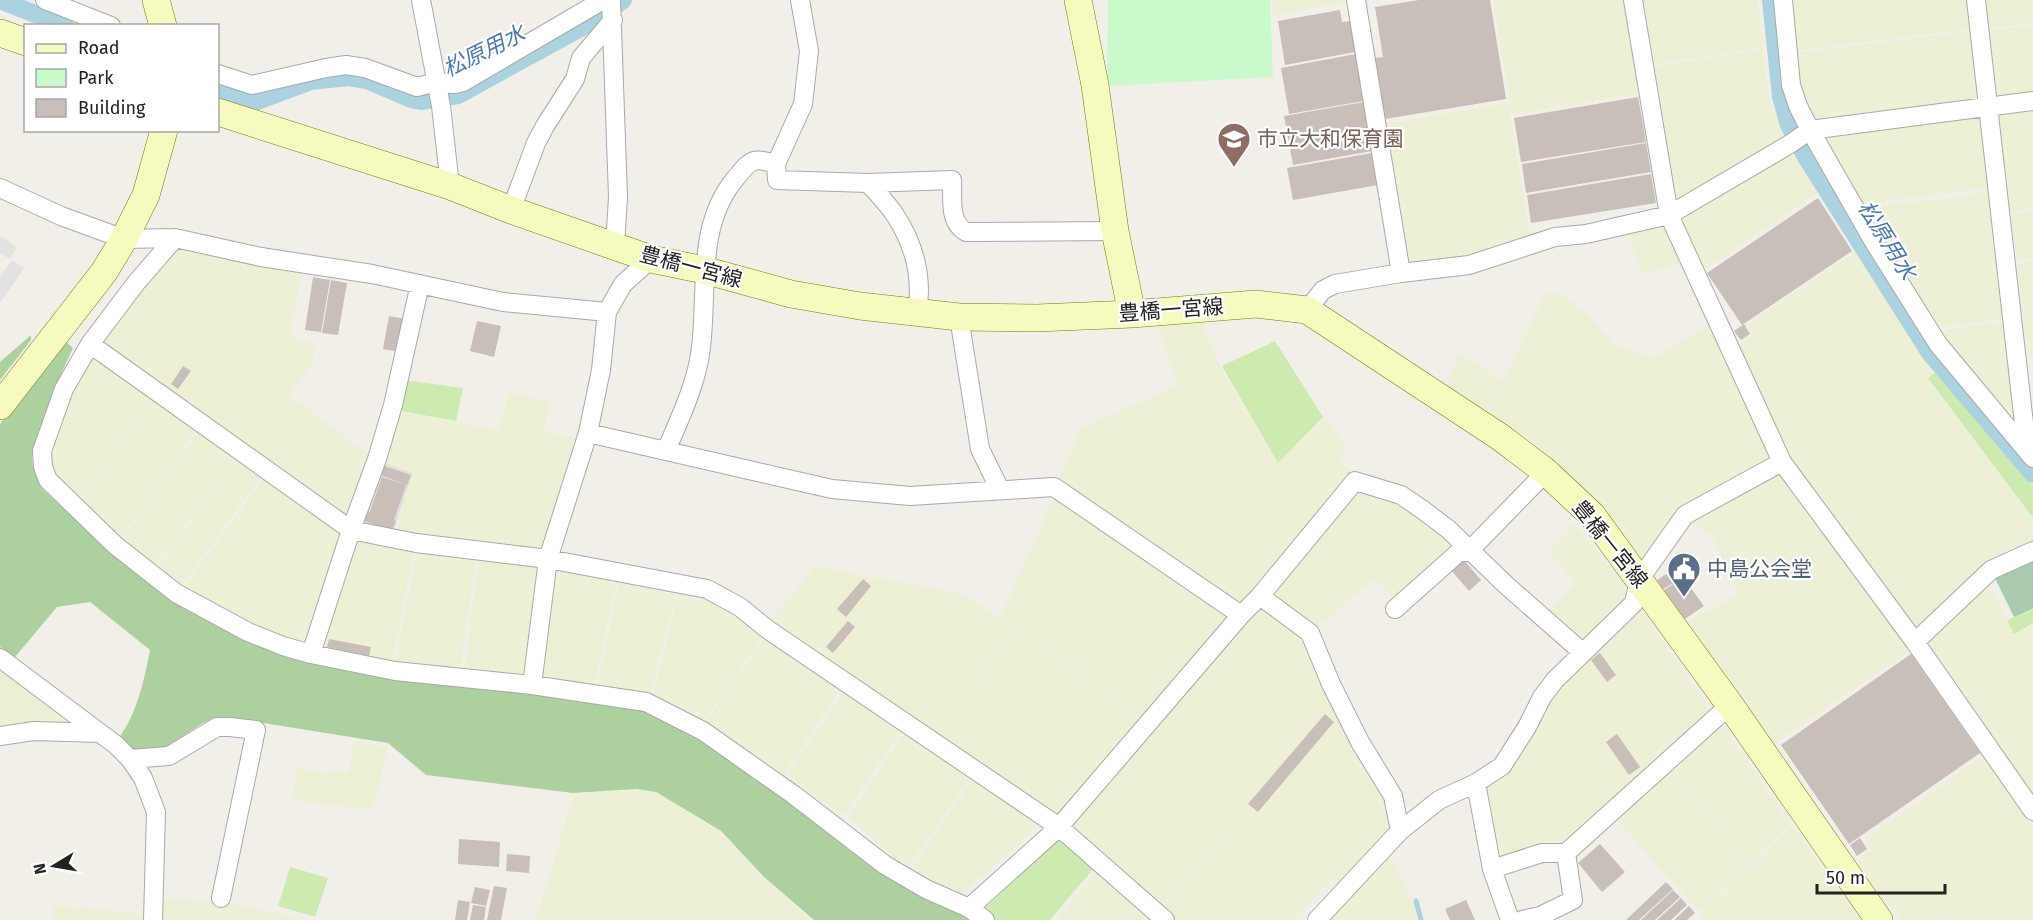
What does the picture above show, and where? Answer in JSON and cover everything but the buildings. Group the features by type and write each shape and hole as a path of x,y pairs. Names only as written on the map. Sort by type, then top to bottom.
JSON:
{"main road":[{"path":"156,0 163,24"},
{"path":"1078,0 1095,85 1115,231 1132,314"},
{"path":"0,33 24,41"},
{"name":"豊橋一宮線","path":"219,112 450,186 651,259 704,270 791,294 860,306 959,318 1037,318 1132,314 1256,304 1307,310 1500,436 1546,471 1592,515 1730,705 1879,920"},
{"path":"0,406 104,272 146,195 163,132"}],"street":[{"path":"45,0 106,24"},
{"path":"421,0 438,93 450,186"},
{"path":"219,74 252,85 346,65 365,68 438,93 463,82 603,0"},
{"path":"800,0 808,51 803,104 776,164 777,180 868,183 952,180 954,220 958,228 966,232 1115,231"},
{"path":"1356,0 1401,273"},
{"path":"1633,0 1669,215 1782,462 1915,642 2033,811"},
{"path":"1783,0 1791,85 1809,130 1874,242 1938,344 2030,454"},
{"path":"1976,0 2030,454"},
{"path":"511,210 536,143 575,79 581,58 612,13"},
{"path":"612,13 618,197 615,246"},
{"path":"1307,310 1323,290 1335,284 1469,265 1555,237 1586,234 1669,215 1790,144 1809,130 2033,101"},
{"path":"666,451 687,403 701,348 704,270 713,221 726,190 750,161 760,159 776,164"},
{"path":"868,183 894,214 908,239 917,266 920,294 917,312"},
{"path":"0,188 61,216 124,238 175,238 261,257 372,274 503,302 607,312"},
{"path":"175,238 136,283 90,344 64,389 42,451 43,467 48,480 115,545 176,593 248,633 311,654 395,671 532,686 646,702 703,731 794,795 885,865 926,889 969,908 985,920"},
{"path":"532,686 548,559 588,433 601,370 607,312 623,284 651,259"},
{"path":"311,654 393,405 420,284"},
{"path":"959,318 980,449 1000,490"},
{"path":"90,344 351,530 416,543 548,559 706,589 740,607 767,629 1059,827 1165,920"},
{"path":"588,433 832,489 910,496 1054,487 1241,615"},
{"path":"1317,920 1400,831 1439,800 1476,783 1502,766 1519,741 1542,697 1555,680 1634,603 1639,580 1685,515 1782,462"},
{"path":"1395,609 1458,553 1469,551 1546,471"},
{"path":"969,908 1059,827 1241,615 1260,596 1355,481 1401,495 1448,530 1582,652"},
{"path":"1915,642 1991,570 2033,551"},
{"path":"1260,596 1310,633 1331,684 1360,742 1393,796 1400,831"},
{"path":"0,658 116,745 130,759 143,778 156,812 153,920"},
{"path":"1492,869 1542,853 1566,853 1730,705"},
{"path":"130,759 169,756 217,727 256,730 221,898"},
{"path":"0,736 34,731 100,733"},
{"path":"1476,783 1492,869 1510,920"},
{"path":"1522,920 1540,916 1573,900 1566,853"}],"shaded area":[{"path":"0,236 17,247 10,259 0,253"},
{"path":"12,260 24,268 0,303 0,277"},
{"path":"381,462 413,473 393,532 361,526"}],"green space":[{"path":"1108,0 1270,0 1273,77 1107,86"},
{"path":"1273,0 1346,0 1346,2 1273,15"},
{"path":"1493,0 1624,0 1639,94 1512,115"},
{"path":"1641,0 1758,0 1763,47 1652,65"},
{"path":"1791,0 1967,0 1971,29 1795,51"},
{"path":"1983,0 2033,0 2033,23 1986,29"},
{"path":"2033,25 2033,94 1994,98 1986,31"},
{"path":"1971,31 1979,99 1817,120 1811,118 1802,94 1796,53"},
{"path":"1763,49 1772,108 1785,136 1675,202 1652,67"},
{"path":"1508,103 1531,239 1466,260 1407,268 1383,124"},
{"path":"2033,109 2033,208 2010,211 1998,114"},
{"path":"1981,116 1989,187 1862,205 1824,137"},
{"path":"1793,150 1819,192 1703,271 1678,217"},
{"path":"1989,192 2004,318 1939,327 1864,209"},
{"path":"2033,212 2033,258 2017,260 2011,214"},
{"path":"1666,224 1684,262 1644,274 1626,233"},
{"path":"177,242 304,267 289,335 297,342 316,342 312,364 289,395 371,457 350,510 343,514 100,340"},
{"path":"1857,251 1924,357 1936,372 1928,378 2033,518 2033,544 1916,631 1789,458 1738,346 1754,335 1747,324"},
{"path":"2033,262 2033,357 2029,358 2017,264"},
{"path":"1545,293 1561,293 1585,312 1614,344 1653,358 1712,324 1774,457 1680,509 1641,564 1487,415 1502,384 1486,414 1446,388 1460,353 1503,382"},
{"path":"1200,316 1220,366 1278,463 1324,417 1348,449 1340,457 1352,474 1245,604 1237,605 1057,484 1081,429 1178,385 1155,320"},
{"path":"2005,322 2016,428 1941,331"},
{"path":"31,335 31,340 0,380 0,362"},
{"path":"65,341 73,348 55,387 32,457 41,488 110,550 247,640 638,706 698,736 972,920 814,920 764,877 721,831 656,792 636,789 573,793 426,775 388,743 226,717 212,719 201,724 164,749 131,751 118,739 135,708 150,650 90,602 57,607 15,657 0,647 0,424"},
{"path":"1275,341 1323,417 1278,463 1222,366"},
{"path":"91,353 152,397 78,502 54,477 49,450 69,393"},
{"path":"1936,372 2033,486 2033,518 1928,378"},
{"path":"403,380 463,388 456,421 395,410"},
{"path":"508,393 550,402 544,431 581,439 546,549 394,533 413,473 381,462 395,410 500,431"},
{"path":"153,398 197,429 119,541 80,503"},
{"path":"199,430 236,456 155,568 121,542"},
{"path":"237,457 262,475 181,587 157,570"},
{"path":"1781,469 1912,649 1771,746 1684,623 1739,594 1711,534 1686,522"},
{"path":"265,476 341,531 342,539 305,647 248,627 183,589"},
{"path":"1358,490 1401,503 1455,547 1397,601 1374,579 1316,629 1272,598 1273,590"},
{"path":"1055,496 1228,615 1227,623 1144,720 1000,617"},
{"path":"1574,523 1597,550 1628,594 1628,600 1583,644 1548,613 1576,583 1548,553"},
{"path":"356,538 414,550 392,663 322,649 319,644"},
{"path":"417,551 476,557 460,671 395,664"},
{"path":"2033,556 2033,609 2014,617 1993,574"},
{"path":"479,557 538,564 542,570 526,674 523,677 464,672"},
{"path":"815,566 967,595 1018,632 934,732 1019,632 1142,721 1061,814 1052,814 769,622"},
{"path":"562,570 616,584 594,686 546,680 542,673 557,575"},
{"path":"1987,580 2014,634 2033,624 2033,797 1923,640"},
{"path":"619,583 676,595 650,694 597,687"},
{"path":"678,595 716,604 764,635 703,722 653,695"},
{"path":"1638,605 1711,712 1560,847 1502,860 1496,853 1484,793 1486,785 1547,702"},
{"path":"1264,606 1305,637 1387,798 1394,830 1341,888 1331,880 1294,920 1175,920 1161,908 1247,809 1160,907 1072,831 1072,825 1258,607"},
{"path":"2033,610 2033,623 2014,634 2007,620"},
{"path":"766,637 840,689 784,773 705,723"},
{"path":"0,664 86,730 0,732"},
{"path":"844,691 902,729 843,816 787,775"},
{"path":"1716,728 1724,728 1790,824 1748,864 1674,768"},
{"path":"906,731 970,778 906,869 848,817"},
{"path":"354,741 388,747 372,810 292,800 297,769 348,773"},
{"path":"1986,754 2033,821 2033,920 1939,920 1949,911 1938,920 1901,920 1856,861 1872,849 1865,839"},
{"path":"1673,769 1747,865 1700,911 1615,820"},
{"path":"973,780 1039,826 960,895 909,871"},
{"path":"636,790 656,792 721,833 763,878 812,920 536,920 574,794"},
{"path":"1792,825 1859,920 1703,920 1699,916"},
{"path":"1060,837 1095,867 1050,920 993,920 984,909"},
{"path":"1387,853 1411,895 1417,920 1327,920"},
{"path":"290,867 328,878 315,917 278,906"},
{"path":"1098,871 1136,906 1124,920 1056,920"},
{"path":"160,899 220,902 261,909 300,920 159,920"},
{"path":"53,905 144,914 144,920 53,920"},
{"path":"1138,908 1153,920 1128,920"}],"waterway":[{"name":"松原用水","path":"0,0 60,24"},
{"name":"松原用水","path":"219,89 257,101 311,81 348,77 367,80 421,101 458,95 604,15 623,0"},
{"name":"松原用水","path":"1771,0 1781,97 1789,125 1806,157 1930,353 2033,474"},
{"path":"1416,901 1421,920"}],"place":[{"name":"市立大和保育園","path":"1234,168"},
{"name":"中島公会堂","path":"1684,598"}]}
